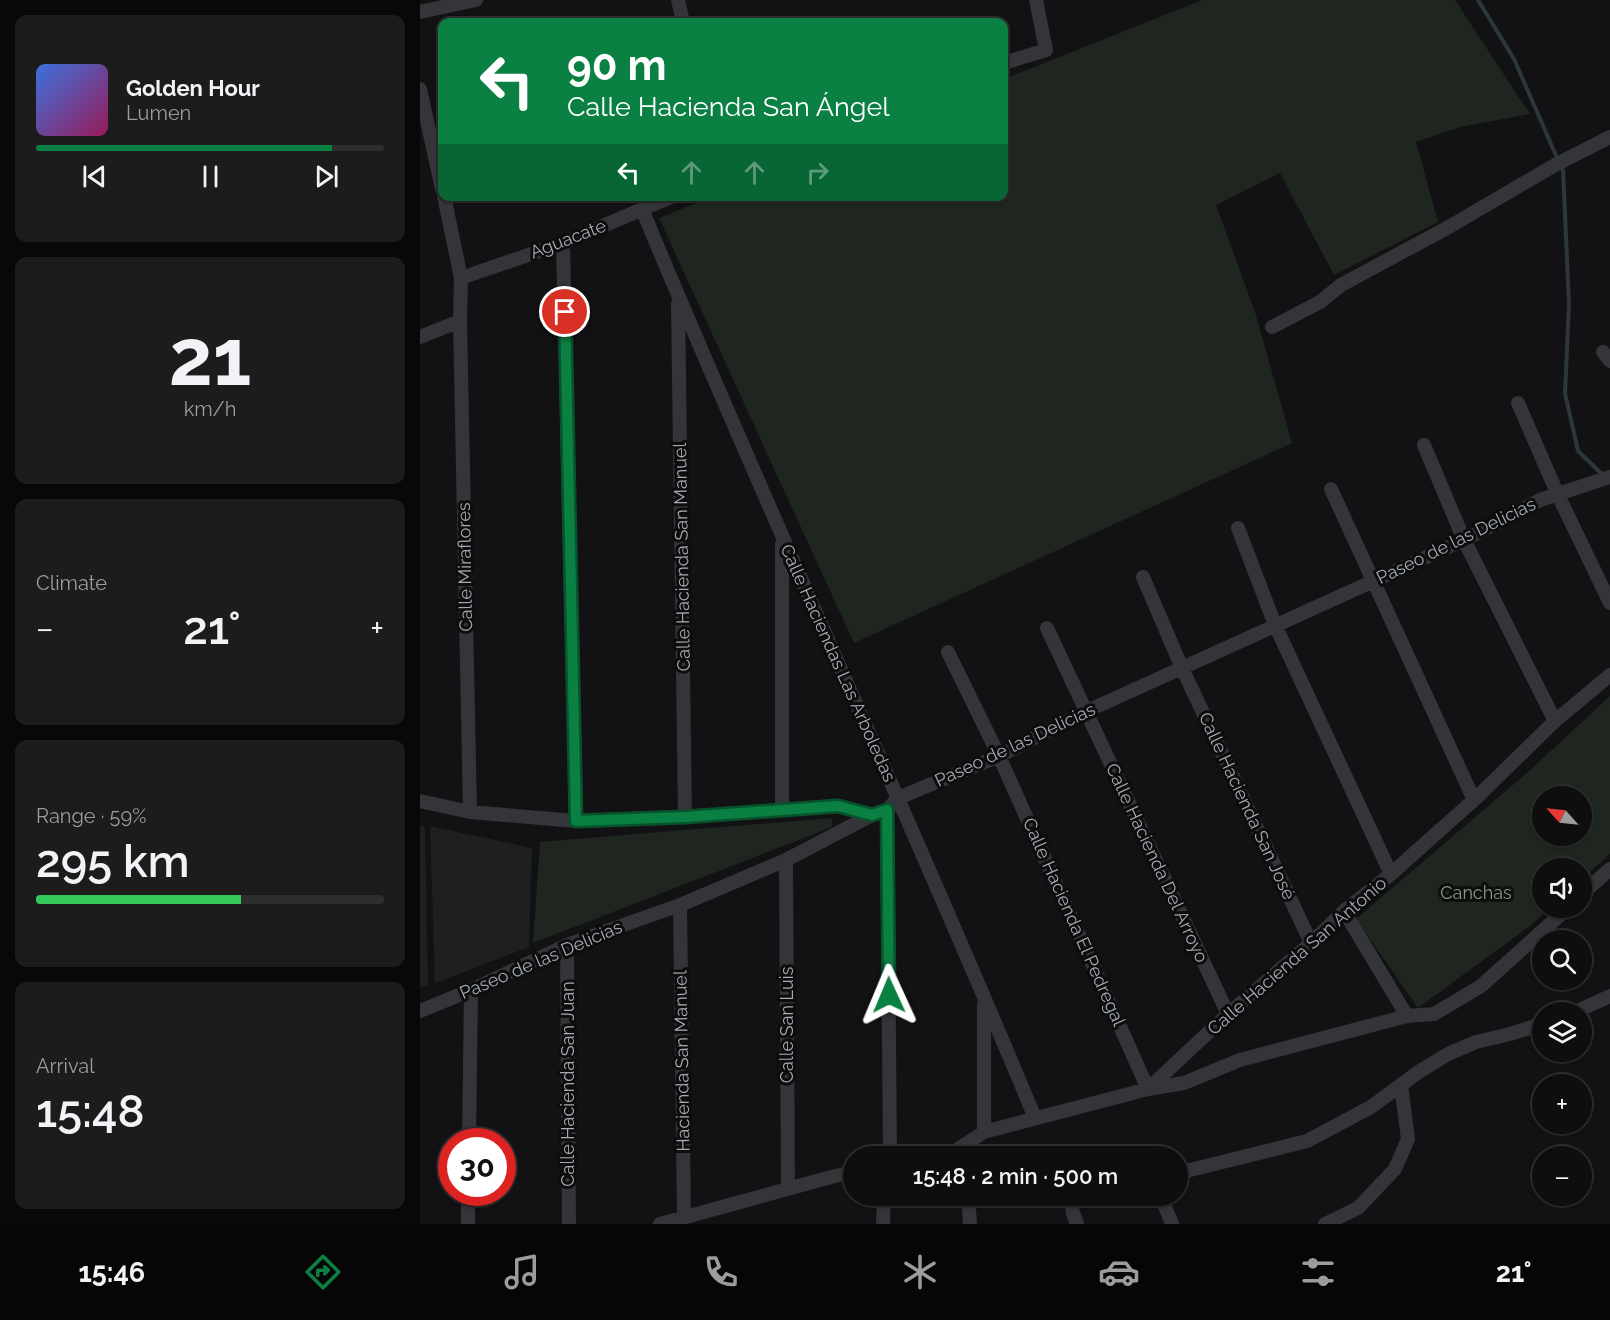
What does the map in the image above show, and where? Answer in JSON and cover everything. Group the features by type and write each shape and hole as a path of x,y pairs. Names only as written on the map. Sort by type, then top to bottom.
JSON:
{"street":[{"path":"420,12 476,0"},
{"path":"678,0 682,18"},
{"path":"1008,62 1046,50 1036,0"},
{"path":"420,89 436,127 438,148"},
{"path":"1272,327 1320,302 1341,285 1447,228 1555,165 1610,137"},
{"name":"Calle Miraflores","path":"445,201 461,278 470,812"},
{"name":"Aguacate","path":"461,278 563,243 661,201"},
{"name":"Calle Haciendas Las Arboledas","path":"642,209 782,538 984,995 1035,1118"},
{"path":"563,243 576,821"},
{"name":"Calle Hacienda San Manuel","path":"678,297 685,817"},
{"path":"420,338 460,321"},
{"path":"1518,403 1558,495 1610,603"},
{"path":"1424,445 1464,540 1555,721"},
{"name":"Paseo de las Delicias","path":"420,1011 567,945 680,904 786,860 872,815 887,810 898,798 999,756 1087,711 1464,540 1540,500 1604,480"},
{"path":"1331,489 1474,800"},
{"path":"1238,528 1275,625 1391,874"},
{"path":"782,538 782,809"},
{"name":"Calle Hacienda San José","path":"1143,577 1182,668 1311,943"},
{"name":"Calle Hacienda Del Arroyo","path":"1047,628 1228,1014"},
{"name":"Calle Hacienda El Pedregal","path":"948,652 999,756 1148,1089"},
{"name":"Calle Hacienda San Antonio","path":"971,1146 984,1132 1148,1089 1228,1014 1311,943 1344,911 1391,874 1474,800 1555,721 1610,675"},
{"path":"420,801 470,812 576,821 685,817 838,806 872,815"},
{"path":"887,810 890,1146"},
{"name":"Calle San Luis","path":"786,860 788,1189"},
{"path":"1592,886 1610,869"},
{"name":"Hacienda San Manuel","path":"680,904 684,1217"},
{"path":"1344,911 1407,1016"},
{"path":"1148,1089 1184,1083 1240,1060 1407,1016 1434,1014 1481,986 1557,918"},
{"name":"Calle Hacienda San Juan","path":"567,945 569,1224"},
{"path":"469,1128 471,990"},
{"path":"984,995 984,1132"},
{"path":"1592,1004 1609,997"},
{"path":"1188,1171 1307,1142 1371,1107 1420,1071 1448,1054 1476,1042 1532,1027"},
{"path":"1325,1224 1358,1208 1395,1169 1408,1138 1401,1085"},
{"path":"660,1224 843,1174"},
{"path":"468,1206 468,1224"},
{"path":"883,1224 884,1206"},
{"path":"969,1206 970,1224"},
{"path":"1072,1206 1077,1224"},
{"path":"1165,1206 1172,1224"}],"shaded area":[{"path":"420,826 425,827 428,985 420,988"},
{"path":"430,826 532,848 529,947 435,983"}],"green space":[{"path":"1202,0 1455,0 1530,114 1460,127 1416,142 1438,222 1334,275 1280,173 1216,205 1255,312 1292,443 854,643 659,218 702,201 1008,201 1008,77"},
{"name":"Canchas","path":"1610,696 1610,854 1592,870 1592,858 1532,858 1532,918 1539,918 1531,925 1418,1008 1356,919 1528,772"},
{"path":"832,818 832,827 533,943 540,842"}],"waterway":[{"path":"1478,0 1514,59 1558,160"},
{"path":"1561,167 1563,170 1569,304 1565,393 1578,451 1604,476"}],"route":[{"path":"565,312 576,821 685,817 838,806 872,815 887,810 889,995"}]}
